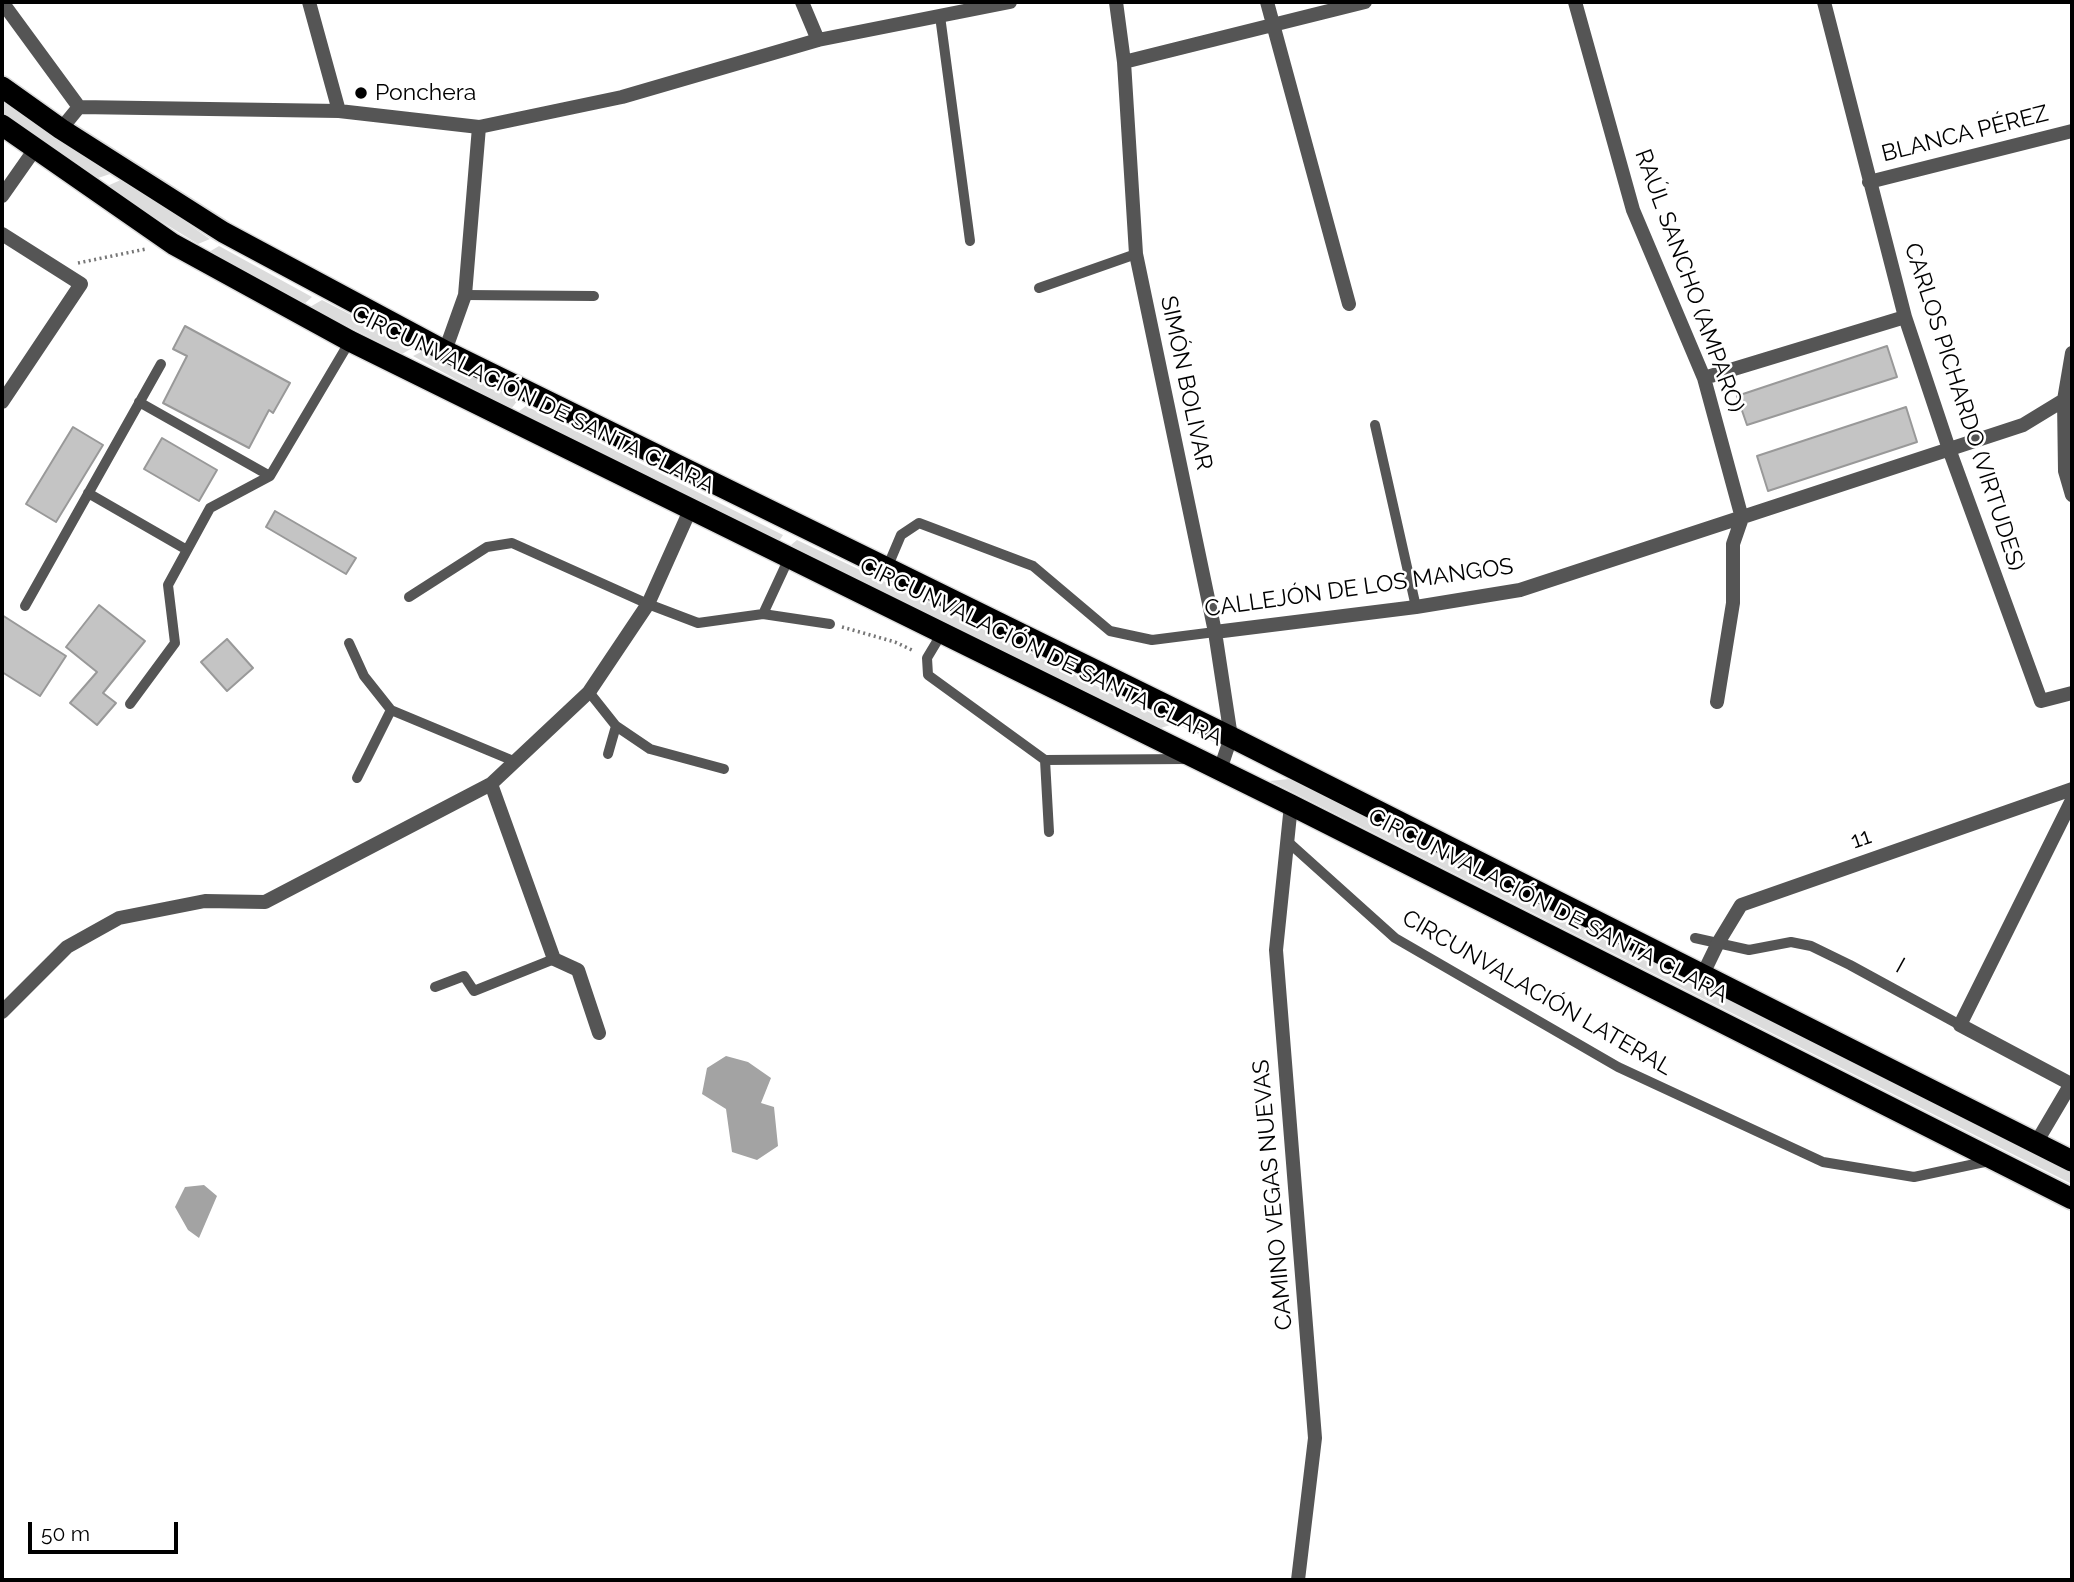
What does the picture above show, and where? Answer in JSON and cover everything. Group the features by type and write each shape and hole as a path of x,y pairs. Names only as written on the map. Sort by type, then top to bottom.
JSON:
{"highway":[{"name":"CIRCUNVALACIÓN DE SANTA CLARA","path":"2,87 61,129 223,233 446,351 1231,737 2072,1161"},
{"name":"CIRCUNVALACIÓN DE SANTA CLARA","path":"2,125 173,244 350,341 1291,805 2072,1199"}],"street":[{"path":"2,2 79,107"},
{"path":"309,2 339,111"},
{"path":"802,2 818,40"},
{"path":"79,107 339,111 479,127 622,97 818,40 1010,2"},
{"name":"SIMÓN BOLIVAR","path":"1116,2 1124,62 1136,254 1215,632 1231,737 1220,770"},
{"path":"1267,2 1349,304"},
{"path":"1124,62 1365,2"},
{"name":"RAÚL SANCHO (AMPARO)","path":"1575,2 1633,209 1704,378 1742,518"},
{"name":"CARLOS PICHARDO (VIRTUDES)","path":"1824,2 1905,317 1949,449 2041,701 2072,693"},
{"path":"61,129 79,107"},
{"path":"446,351 465,295 479,127"},
{"name":"BLANCA PÉREZ","path":"1869,182 2072,131"},
{"path":"2,196 35,149"},
{"path":"2,234 80,284 2,402"},
{"path":"1704,378 1905,317"},
{"path":"2072,353 2064,471 2072,495"},
{"name":"CALLEJÓN DE LOS MANGOS","path":"1215,632 1416,607 1520,590 2023,425 2068,400"},
{"path":"2,1012 67,947 119,918 205,901 265,902 491,784 589,692 648,604 691,508"},
{"path":"1717,702 1733,603 1733,544 1742,518"},
{"path":"491,784 554,959 578,970 599,1033"},
{"name":"11","path":"1702,976 1741,905 2072,789"},
{"path":"1961,1025 2072,800"},
{"name":"CAMINO VEGAS NUEVAS","path":"1291,805 1276,950 1315,1438 1298,1580"},
{"name":"I","path":"1961,1025 2072,1083"},
{"path":"2036,1143 2072,1083"}],"lane":[{"path":"940,16 970,241"},
{"path":"1039,288 1136,254"},
{"path":"465,295 594,296"},
{"path":"130,704 176,643 168,584 210,508 270,475 350,341"},
{"path":"25,606 161,363"},
{"path":"139,402 270,475"},
{"path":"1375,425 1416,607"},
{"path":"88,493 187,550"},
{"name":"CALLEJÓN DE LOS MANGOS","path":"887,568 901,535 919,523 1033,566 1110,631 1152,640 1215,632"},
{"path":"409,597 487,547 512,543 648,604 698,623 763,614 830,624"},
{"path":"763,614 790,557"},
{"path":"942,632 927,658 928,675 1045,760 1196,759"},
{"path":"349,643 364,676 391,710 516,762"},
{"path":"589,692 616,726 650,749 724,769"},
{"path":"357,778 391,710"},
{"path":"608,754 616,726"},
{"path":"1045,760 1049,832"},
{"name":"CIRCUNVALACIÓN LATERAL","path":"1287,841 1395,938 1618,1067 1823,1162 1914,1177 1993,1160"},
{"name":"I","path":"1695,938 1749,950 1791,942 1811,946 1961,1025"},
{"path":"435,986 464,976 474,991 554,959"}],"path":[{"path":"56,268 173,244"},
{"path":"830,624 895,642 927,658"}],"shaded area":[{"path":"2,97 110,174 95,179 2,112"},
{"path":"123,179 210,239 198,244 105,187"},
{"path":"219,246 312,297 303,305 253,278 209,252"},
{"path":"322,300 414,347 402,354 310,307"},
{"path":"423,351 518,400 511,409 413,356"},
{"path":"526,406 783,535 779,541 518,412"},
{"path":"797,540 1173,724 1155,730 809,558 791,545"},
{"path":"1289,779 2072,1173 2072,1184 1270,781"},
{"path":"726,1056 748,1062 771,1078 761,1103 774,1107 778,1146 757,1160 732,1152 726,1109 702,1094 707,1068"},
{"path":"204,1185 217,1196 199,1238 188,1230 175,1207 185,1187"}],"building":[{"path":"185,326 290,383 273,413 269,410 249,448 163,403 187,356 173,349"},
{"path":"1887,346 1897,377 1747,425 1737,396"},
{"path":"1906,407 1917,442 1768,491 1757,456"},
{"path":"73,427 103,445 56,522 26,504"},
{"path":"162,438 217,470 199,501 144,469"},
{"path":"275,511 356,558 346,574 266,527"},
{"path":"99,605 145,641 103,693 116,703 97,725 70,703 97,672 66,647"},
{"path":"2,615 66,656 40,696 2,672"},
{"path":"227,639 253,668 227,691 201,662"}],"place":[{"name":"Ponchera","path":"361,93"}]}
